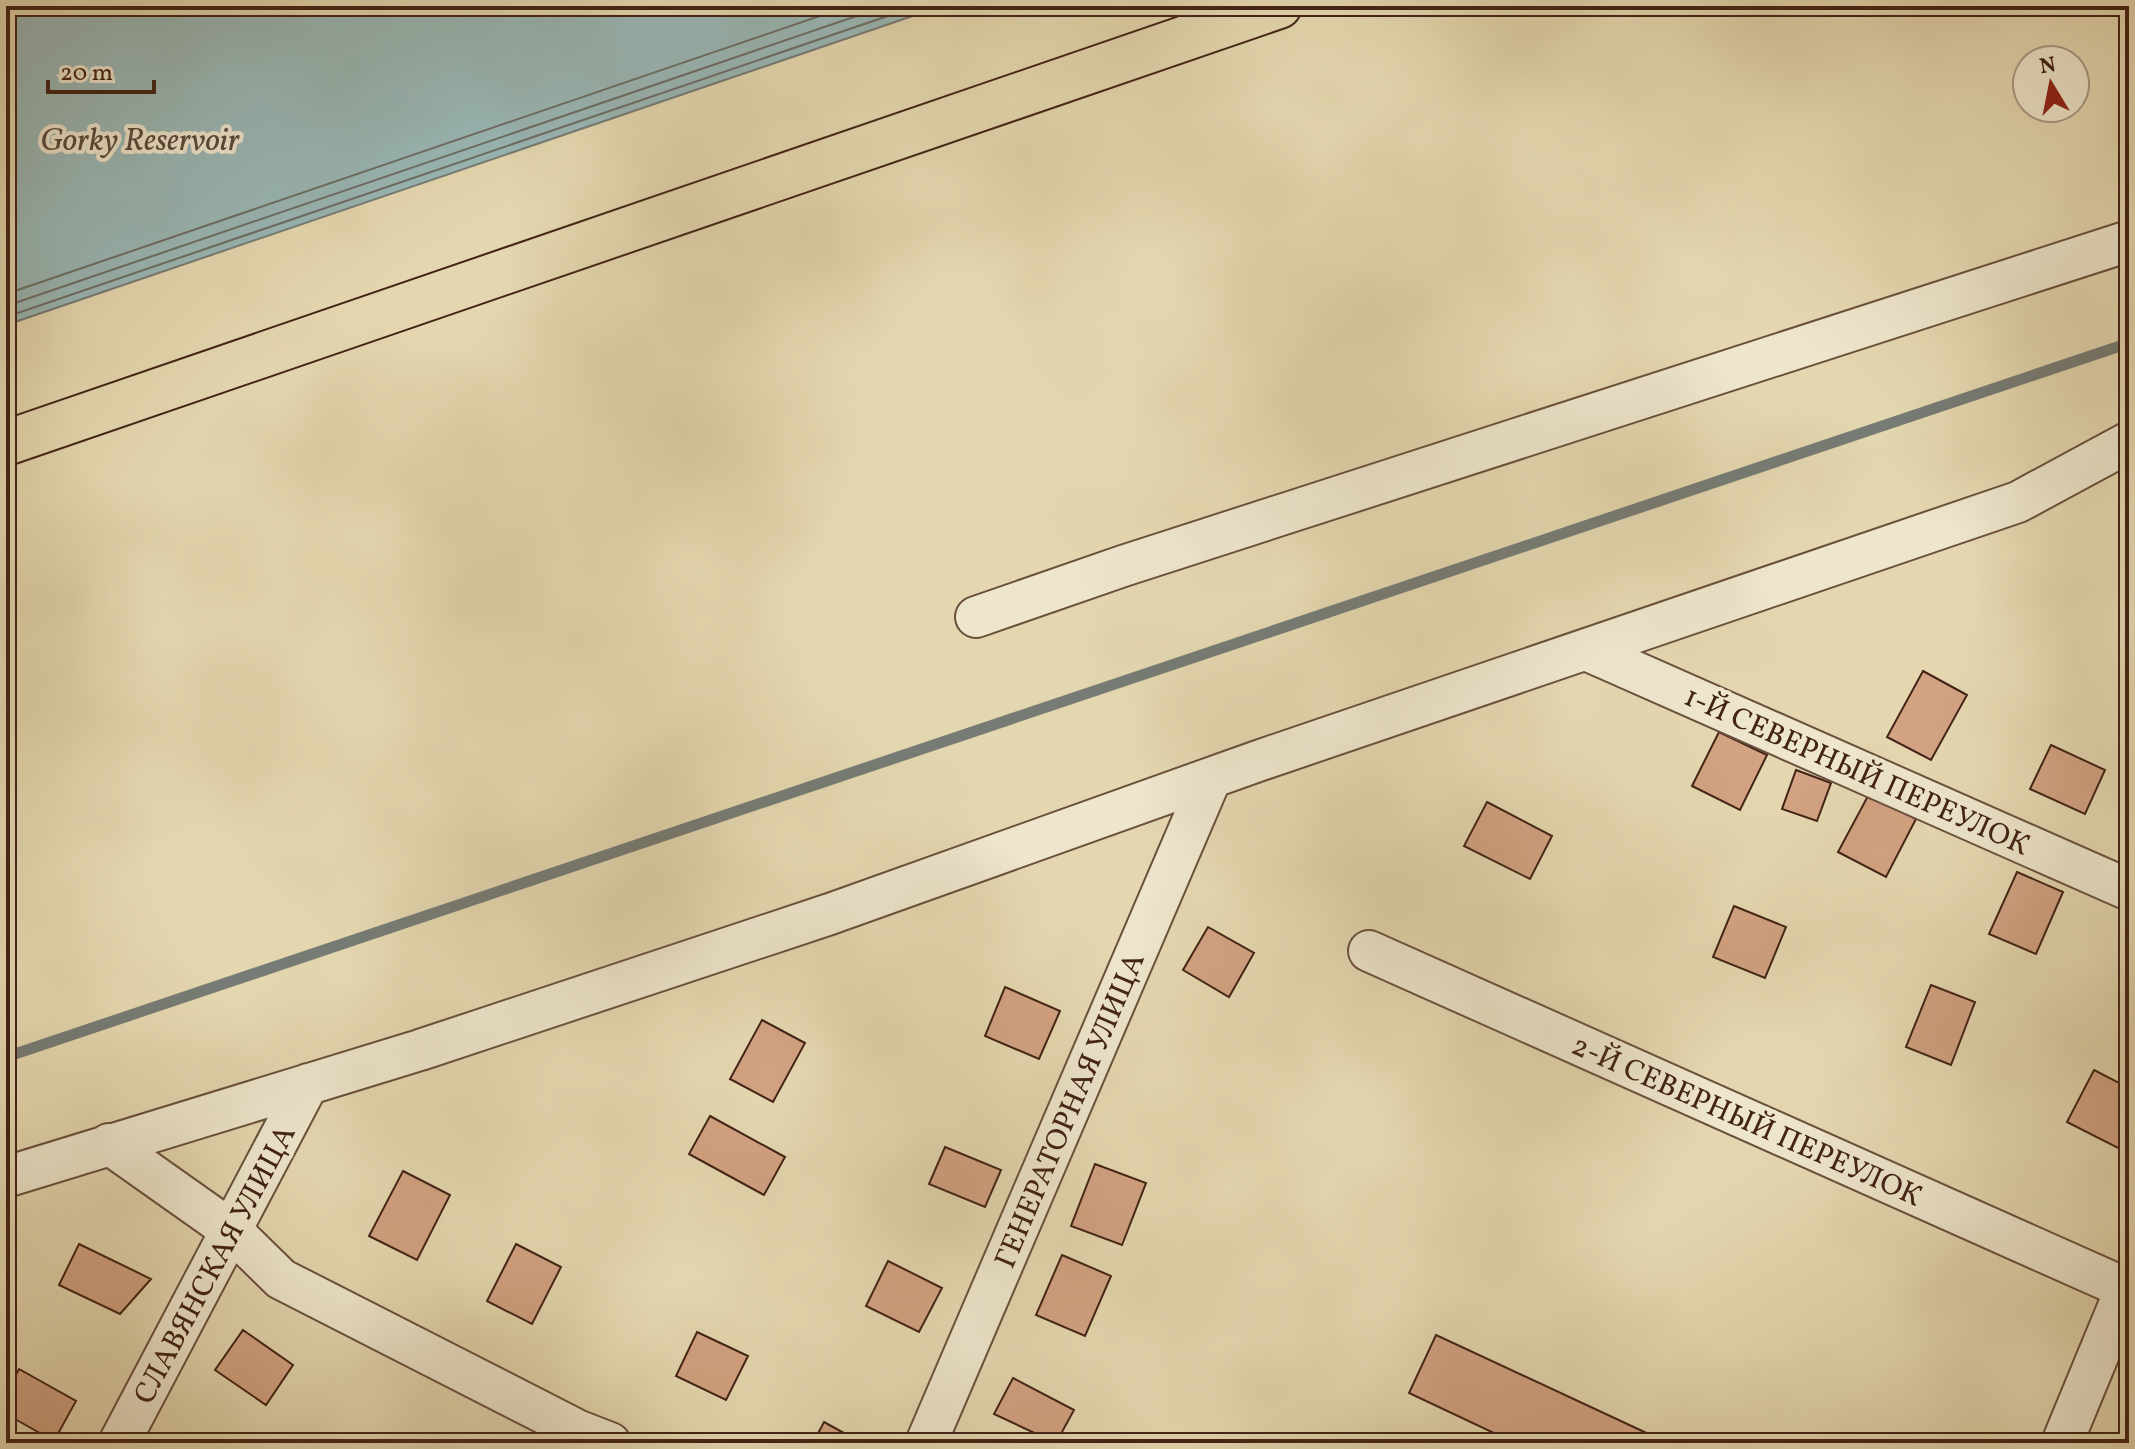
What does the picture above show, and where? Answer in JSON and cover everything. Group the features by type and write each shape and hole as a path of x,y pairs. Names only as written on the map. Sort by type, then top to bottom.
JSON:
{"main road":[{"path":"6,443 1279,6"}],"street":[{"path":"976,617 1123,566 2129,241"},
{"path":"6,1177 308,1084 830,914 1211,778 2018,502 2129,442"},
{"name":"1-Й СЕВЕРНЫЙ ПЕРЕУЛОК","path":"1586,650 2129,890"},
{"name":"ГЕНЕРАТОРНАЯ УЛИЦА","path":"926,1443 1211,778"},
{"name":"2-Й СЕВЕРНЫЙ ПЕРЕУЛОК","path":"1369,951 2128,1287"},
{"name":"СЛАВЯНСКАЯ УЛИЦА","path":"119,1443 308,1084"},
{"path":"109,1144 232,1231 281,1279 587,1439"},
{"path":"2062,1443 2128,1287"}],"water":[{"name":"Gorky Reservoir","path":"6,6 942,6 6,325"}],"building":[{"path":"1923,671 1967,695 1931,760 1887,737"},
{"path":"1719,732 1767,755 1740,810 1692,786"},
{"path":"2051,745 2105,770 2085,814 2030,789"},
{"path":"1796,770 1831,783 1817,821 1782,809"},
{"path":"1869,794 1916,819 1886,877 1838,852"},
{"path":"1487,802 1552,836 1530,879 1464,846"},
{"path":"2017,872 2063,892 2036,954 1989,934"},
{"path":"1734,906 1786,927 1765,978 1713,957"},
{"path":"1208,927 1254,953 1229,997 1183,970"},
{"path":"1931,985 1975,1002 1951,1065 1906,1047"},
{"path":"1005,987 1060,1011 1039,1059 985,1036"},
{"path":"762,1020 805,1043 773,1102 730,1079"},
{"path":"2094,1070 2129,1088 2129,1131 2120,1149 2067,1122"},
{"path":"710,1116 785,1157 764,1195 689,1154"},
{"path":"945,1147 1001,1170 985,1207 929,1184"},
{"path":"1095,1164 1146,1183 1122,1245 1071,1226"},
{"path":"403,1171 450,1195 417,1260 369,1236"},
{"path":"79,1244 151,1279 120,1314 59,1285"},
{"path":"516,1244 561,1267 532,1324 487,1301"},
{"path":"1062,1255 1111,1276 1085,1336 1036,1315"},
{"path":"888,1261 942,1288 919,1332 866,1306"},
{"path":"243,1330 293,1365 266,1405 215,1370"},
{"path":"697,1332 748,1356 726,1400 676,1376"},
{"path":"1436,1335 1668,1443 1515,1443 1409,1393"},
{"path":"19,1369 76,1401 54,1441 6,1414 6,1393"},
{"path":"1013,1378 1074,1410 1056,1443 994,1414"},
{"path":"824,1422 862,1443 813,1443"}],"waterway":[{"path":"6,1057 2129,343"}]}
